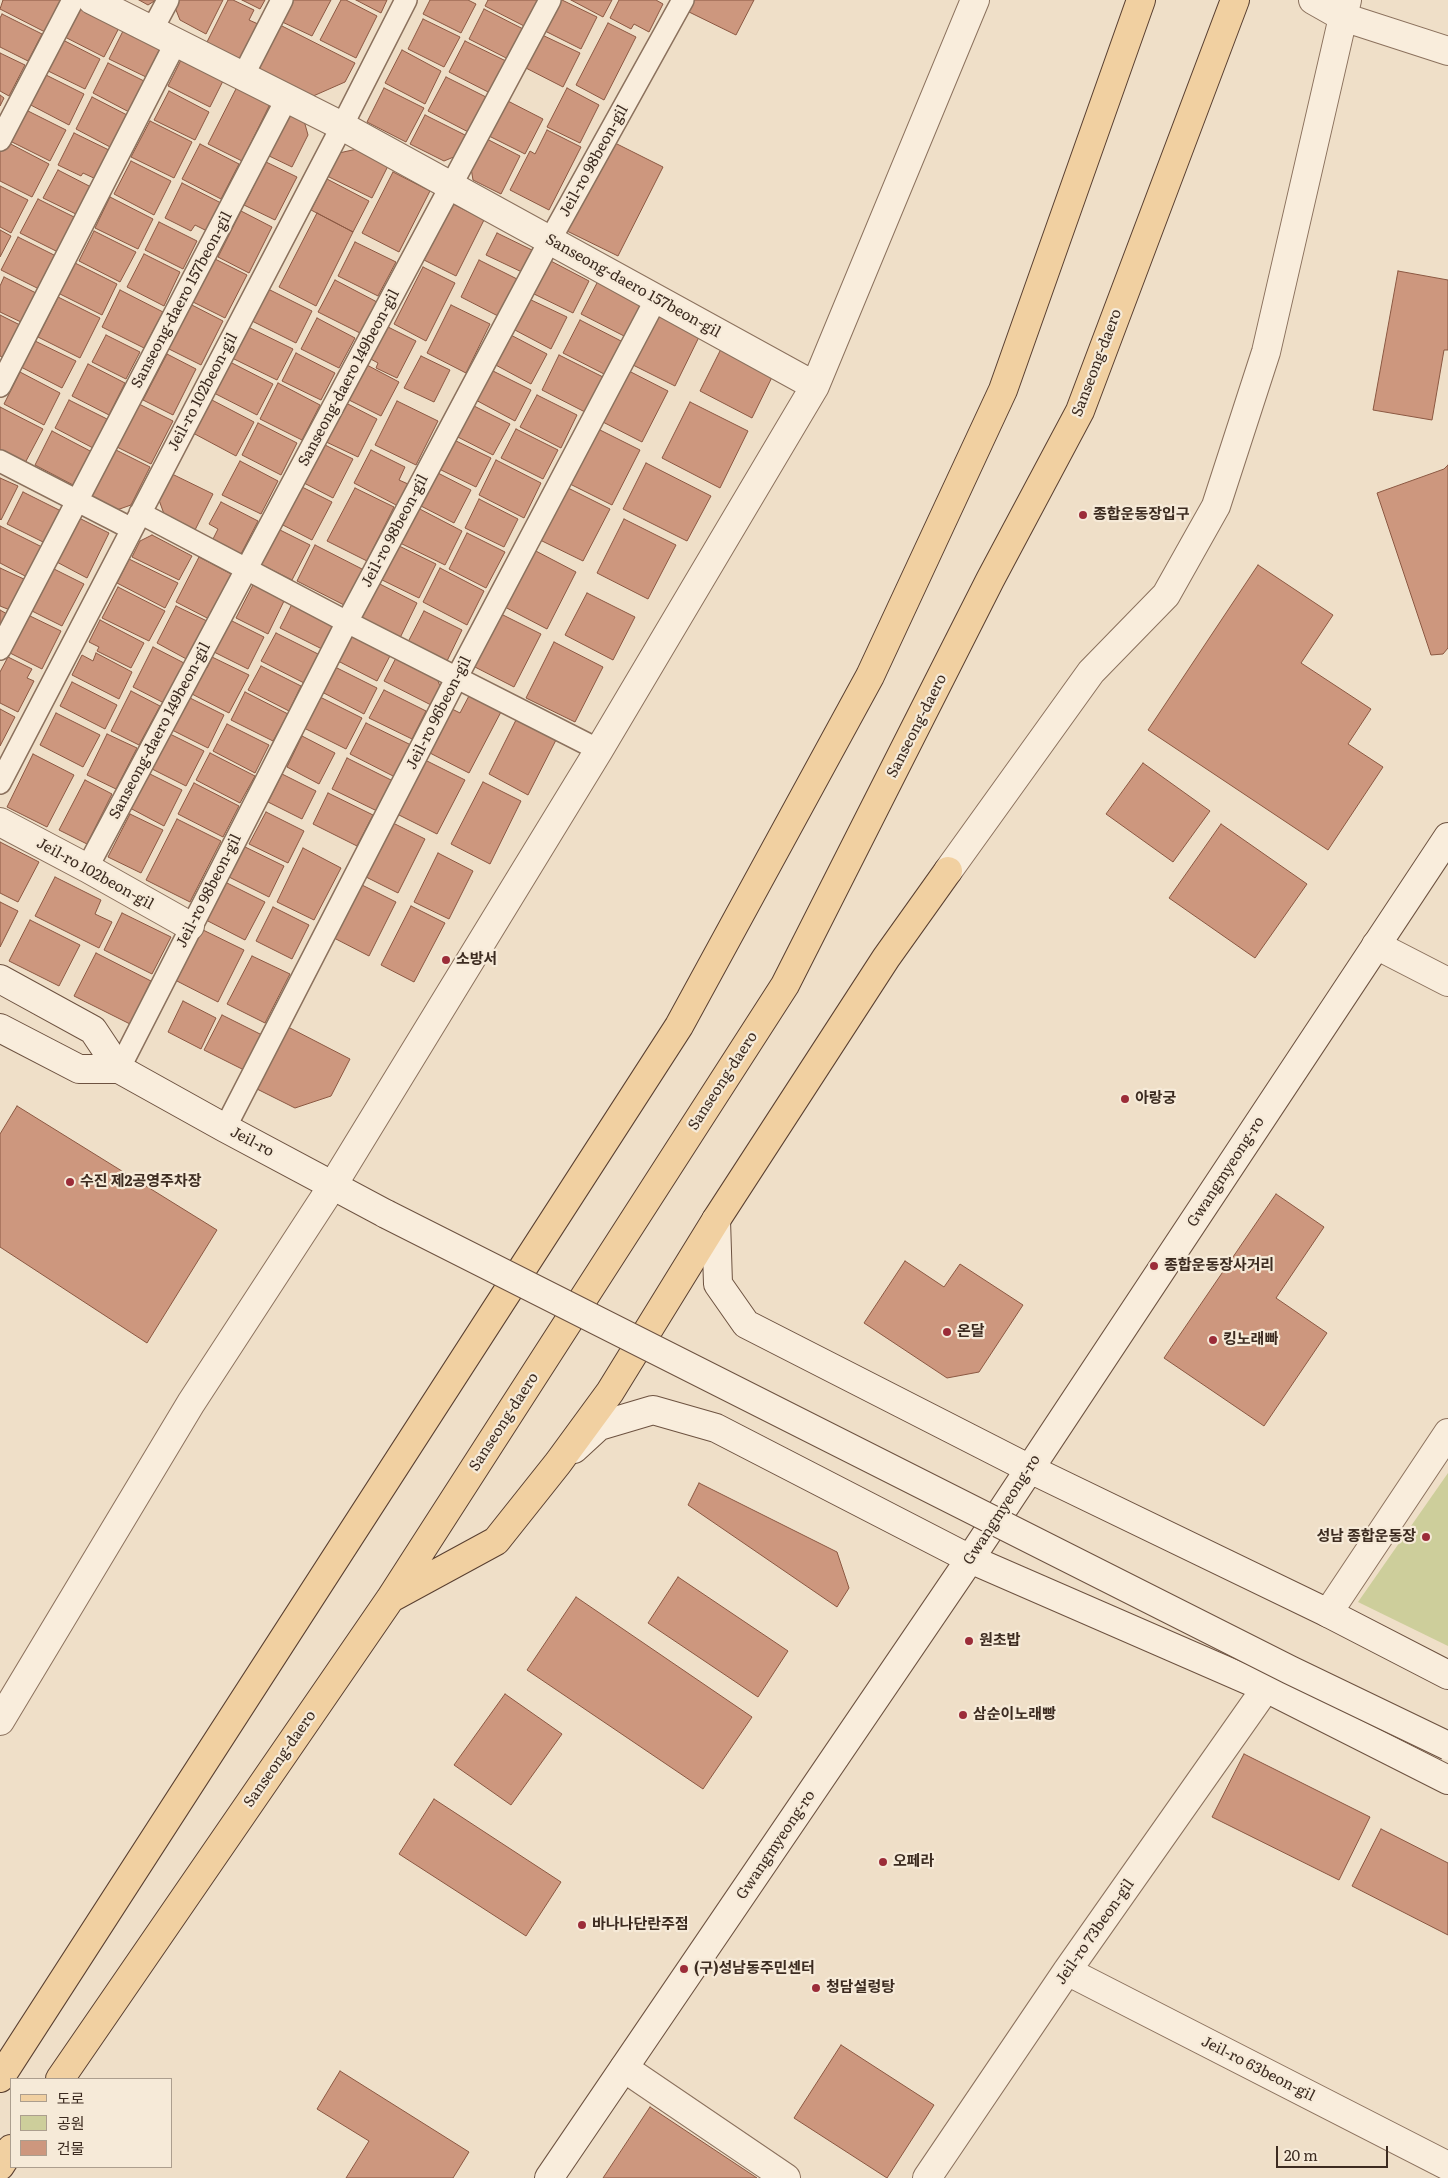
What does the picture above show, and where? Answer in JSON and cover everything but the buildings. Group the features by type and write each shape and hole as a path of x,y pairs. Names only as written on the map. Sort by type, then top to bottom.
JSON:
{"main road":[{"path":"0,2078 679,1026 870,676 1003,390 1141,0"},
{"name":"Sanseong-daero","path":"61,2078 390,1599 785,985 990,580 1080,411 1235,0"},
{"path":"390,1599 496,1541 558,1464 610,1392 716,1220 886,958 948,871"},
{"path":"0,2166 10,2151"}],"street":[{"name":"Sanseong-daero 157beon-gil","path":"92,0 342,126 815,386"},
{"path":"0,1721 191,1403 333,1185 599,750 815,386 976,0"},
{"path":"1313,0 1345,9 1448,51"},
{"path":"948,871 1091,672 1166,595 1216,506 1266,352 1345,9"},
{"name":"Jeil-ro 102beon-gil","path":"0,822 88,868 190,926"},
{"name":"Gwangmyeong-ro","path":"550,2178 970,1559 1376,945 1446,845"},
{"path":"1376,945 1448,982"},
{"name":"Jeil-ro","path":"0,979 93,1030 119,1069 386,1214 1290,1670 1448,1746"},
{"name":"Jeil-ro","path":"0,1028 79,1069 119,1069"},
{"path":"716,1220 718,1284 746,1324 1030,1469 1328,1613 1448,1676"},
{"path":"558,1464 599,1426 653,1410 716,1428 970,1559 1266,1688 1448,1780"},
{"path":"1328,1613 1448,1433"},
{"name":"Jeil-ro 73beon-gil","path":"927,2178 1067,1971 1266,1688"},
{"name":"Jeil-ro 63beon-gil","path":"1067,1971 1448,2166"},
{"path":"624,2068 786,2178"}],"lane":[{"path":"0,140 73,0"},
{"path":"152,30 168,0"},
{"path":"243,76 282,0"},
{"name":"Jeil-ro 102beon-gil","path":"0,783 406,0"},
{"path":"452,187 550,0"},
{"name":"Jeil-ro 98beon-gil","path":"119,1069 190,926 347,622 550,240 683,0"},
{"path":"0,386 176,42"},
{"name":"Sanseong-daero 157beon-gil","path":"77,501 287,98"},
{"name":"Sanseong-daero 149beon-gil","path":"88,868 246,568 452,187"},
{"name":"Jeil-ro 96beon-gil","path":"226,1128 457,677 656,299"},
{"path":"0,461 77,501 136,521 246,568 347,622 599,750"},
{"path":"0,649 77,501"}],"green space":[{"name":"성남 종합운동장","path":"1448,1473 1448,1646 1358,1602"}],"place":[{"name":"종합운동장입구","path":"1083,515"},
{"name":"소방서","path":"446,960"},
{"name":"아랑궁","path":"1125,1099"},
{"name":"수진 제2공영주차장","path":"70,1182"},
{"name":"종합운동장사거리","path":"1154,1266"},
{"name":"온달","path":"947,1332"},
{"name":"킹노래빠","path":"1213,1340"},
{"name":"성남 종합운동장","path":"1426,1537"},
{"name":"원초밥","path":"969,1641"},
{"name":"삼순이노래빵","path":"963,1715"},
{"name":"오페라","path":"883,1862"},
{"name":"바나나단란주점","path":"582,1925"},
{"name":"(구)성남동주민센터","path":"684,1969"},
{"name":"청담설렁탕","path":"816,1988"}]}
